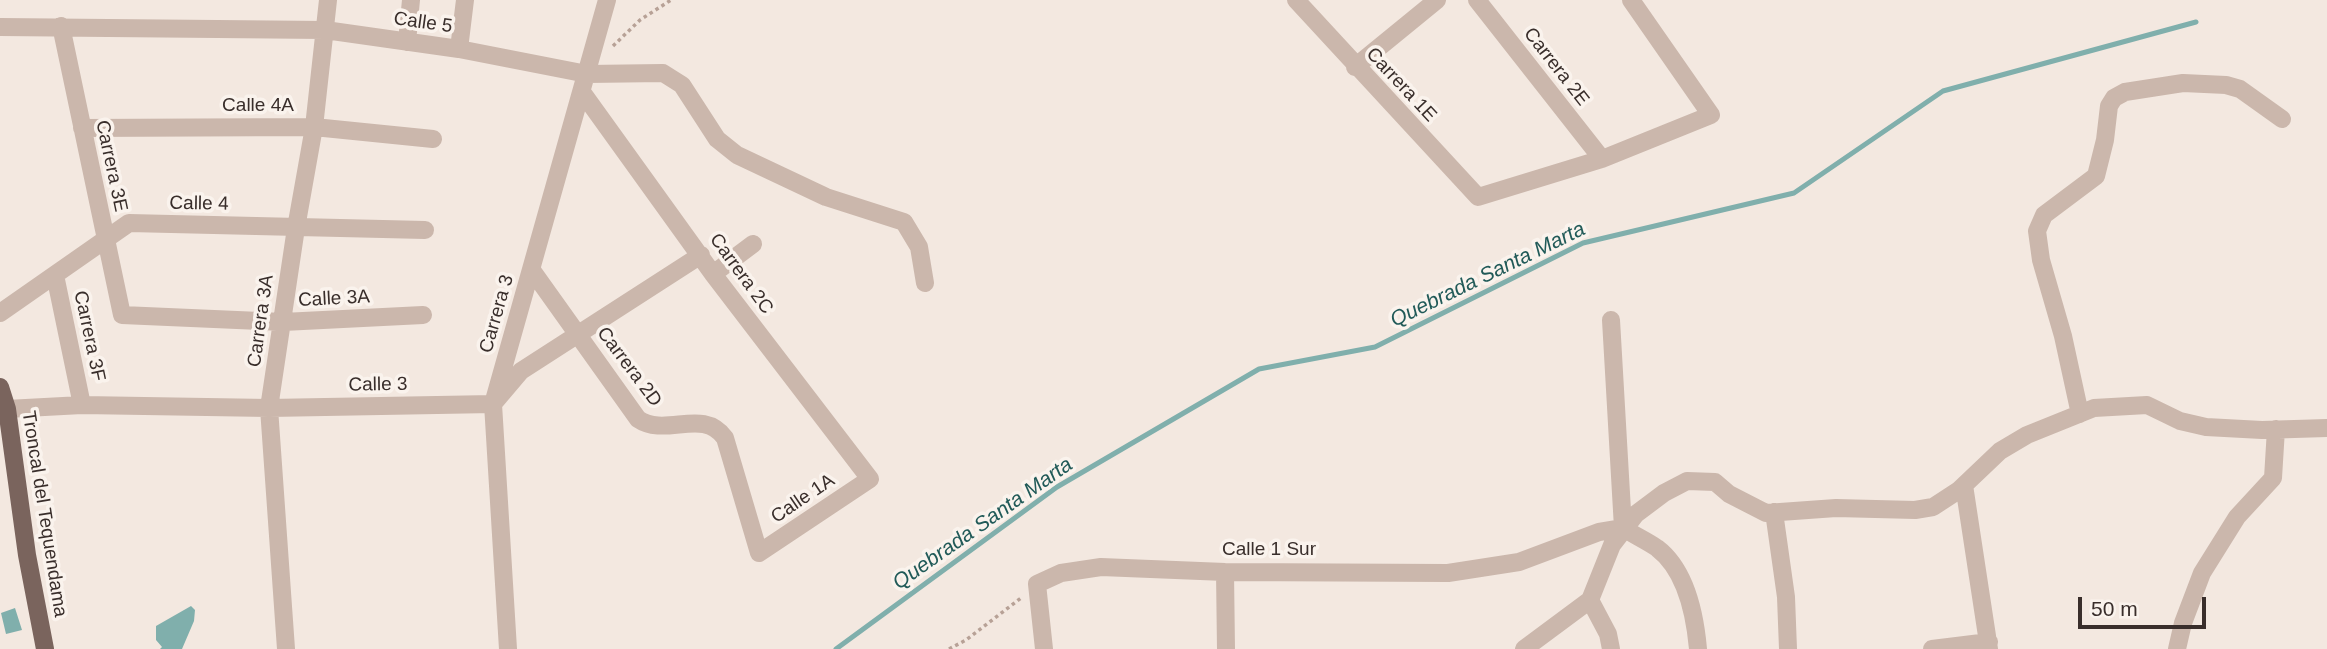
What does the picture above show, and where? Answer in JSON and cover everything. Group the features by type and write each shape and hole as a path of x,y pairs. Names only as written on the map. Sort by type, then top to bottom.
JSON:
{"main road":[{"name":"Troncal del Tequendama","path":"2,398 45,649"}],"street":[{"name":"Carrera 3A","path":"286,649 269,408 314,127 328,0"},
{"path":"407,42 411,0"},
{"path":"459,50 465,0"},
{"name":"Carrera 3","path":"508,649 493,404 607,0"},
{"name":"Carrera 1E","path":"1296,0 1355,67 1478,197 1602,159"},
{"path":"1355,67 1437,0"},
{"name":"Carrera 2E","path":"1477,0 1602,159"},
{"path":"1602,159 1711,115 1631,0"},
{"name":"Carrera 3E","path":"61,26 122,315"},
{"name":"Calle 5","path":"0,27 325,30 588,70 663,73 682,85 718,139 737,155 826,197 904,222 919,247 925,283"},
{"path":"2080,414 2063,336 2040,261 2037,230 2044,215 2096,176 2105,140 2109,106 2114,98 2125,92 2183,83 2226,85 2240,89 2282,119"},
{"name":"Carrera 2C","path":"582,92 713,274 870,479"},
{"name":"Calle 4A","path":"82,128 314,127 433,139"},
{"name":"Calle 4","path":"0,313 129,223 425,230"},
{"path":"713,274 753,244"},
{"path":"493,404 521,371 701,255"},
{"name":"Carrera 2D","path":"531,269 638,419 647,425 706,422 719,429 725,438 759,553"},
{"name":"Carrera 3F","path":"55,275 82,405"},
{"name":"Calle 3A","path":"122,315 283,323 423,315"},
{"path":"1611,320 1623,528"},
{"name":"Calle 3","path":"2,398 82,405 269,408 493,404"},
{"path":"1524,649 1590,600 1612,545 1623,528 1664,493 1688,481 1715,482 1748,505 1766,513 1836,508 1915,510 1933,507 1964,485 2000,451 2027,435 2106,406 2147,405 2180,421 2206,427 2327,428"},
{"path":"2177,649 2182,623 2203,573 2237,517 2273,478 2276,429"},
{"name":"Calle 1A","path":"759,553 870,479"},
{"path":"1931,649 1989,646 1964,485"},
{"path":"1774,512 1786,597 1788,649"},
{"path":"1623,528 1658,549 1672,563 1692,607 1698,649"},
{"name":"Calle 1 Sur","path":"1037,584 1060,573 1101,567 1225,572 1448,573 1505,565 1599,532 1623,528"},
{"path":"1225,572 1226,649"},
{"path":"1037,584 1044,649"},
{"path":"1590,600 1608,634 1611,649"}],"path":[{"path":"588,70 640,20 671,0"},
{"path":"949,649 966,640 1037,584"}],"water":[{"path":"191,606 195,610 194,621 182,649 160,649 162,647 156,640 156,626"},
{"path":"15,608 22,630 6,634 1,613"}],"waterway":[{"name":"Quebrada Santa Marta","path":"836,649 1057,487 1259,369 1375,347 1583,243 1794,193 1943,91 2196,22"}]}
